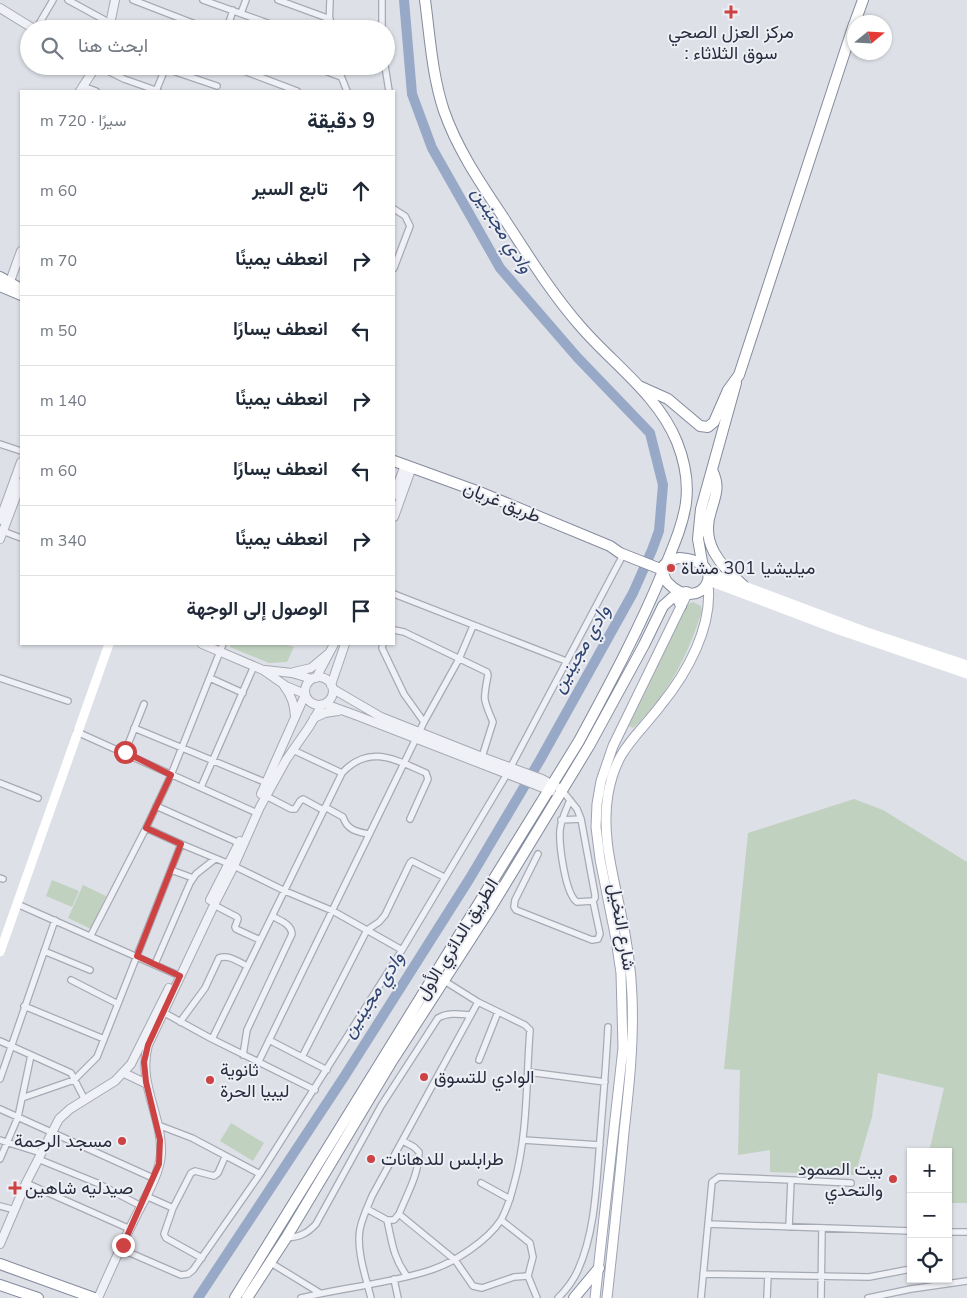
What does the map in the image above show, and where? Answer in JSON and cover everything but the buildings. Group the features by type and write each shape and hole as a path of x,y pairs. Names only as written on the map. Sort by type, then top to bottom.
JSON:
{"highway":[{"name":"الطريق الدائري الأول","path":"244,1296 270,1263 286,1238 369,1099 512,873 647,610 661,566 685,513 687,488 685,470 680,451 668,424 658,408 582,329 554,295 464,156 448,122 437,85 425,0"},
{"path":"858,15 863,0"},
{"path":"707,576 699,549 698,525 701,508 739,375 847,48"},
{"path":"0,277 6,286 20,294"},
{"path":"6,286 20,289"},
{"path":"636,384 668,399 700,426 705,427 712,424 728,390 739,375"},
{"name":"طريق غريان","path":"395,461 482,493 610,546 623,554 661,566"},
{"path":"712,470 718,485 709,518 709,542 718,561 743,585"},
{"name":"طريق غريان","path":"610,546 622,547 637,557"},
{"path":"687,592 677,589 670,584 664,577 661,566 675,559 684,559 707,576"},
{"name":"الطريق الدائري الأول","path":"244,1296 555,790 594,737 644,645 660,610 673,597 687,592 701,591 707,576"},
{"path":"673,597 678,598 681,606"},
{"path":"0,1264 94,1298"},
{"path":"574,1298 599,1268"},
{"path":"0,1285 38,1298"},
{"path":"230,1298 244,1296"}],"main road":[{"path":"707,576 743,585 872,634 967,665"},
{"path":"707,576 836,629 967,674"},
{"name":"شارع النخيل","path":"607,1298 631,1073 633,1020 627,942 607,845 605,822 607,803 614,773 622,752 668,697 692,656 707,614 709,602 707,576"},
{"path":"595,1298 621,1073 624,1023 619,956 597,838 597,804 604,769 613,746 687,592"},
{"path":"0,952 109,645"}],"street":[{"path":"41,20 53,0"},
{"path":"68,0 100,20"},
{"path":"110,20 115,0"},
{"path":"133,0 185,20"},
{"path":"203,0 260,20"},
{"path":"224,8 227,0"},
{"path":"241,13 246,0"},
{"path":"278,0 330,19 330,0"},
{"path":"382,0 382,20"},
{"path":"0,8 20,20"},
{"path":"230,20 233,10"},
{"path":"81,89 91,75"},
{"path":"116,75 154,90"},
{"path":"157,90 163,75"},
{"path":"183,75 217,86"},
{"path":"255,75 294,90"},
{"path":"338,75 341,76 347,90"},
{"path":"386,75 389,90"},
{"path":"395,210 405,216 410,226 395,265"},
{"path":"6,286 20,254"},
{"path":"0,444 20,451"},
{"path":"0,520 20,465"},
{"path":"395,493 408,466"},
{"path":"395,512 408,466"},
{"path":"0,539 1,530 20,485"},
{"path":"1,530 20,538"},
{"path":"121,1249 181,1275 188,1274 194,1270 315,1090 402,950 444,877 511,772 623,554"},
{"path":"395,594 566,662"},
{"path":"258,1063 417,735 459,658 473,626"},
{"path":"395,630 404,632 487,672 484,699 487,711 493,722 482,758"},
{"path":"209,645 222,647 263,670 281,683 305,695 314,704 323,705 417,735 482,758 511,772"},
{"path":"178,975 214,905 295,719 305,695 306,685 314,678 334,645"},
{"path":"98,1298 146,1196 161,1154 158,1125 147,1084 145,1065 148,1045 161,1011 255,812 314,718 323,705 331,698 332,687 345,645"},
{"path":"383,645 382,648 404,694 424,722"},
{"path":"91,935 171,775 222,647"},
{"path":"292,673 311,668 329,654"},
{"path":"201,788 254,666"},
{"path":"263,670 324,679 332,687 381,717 417,735 555,790 577,809 581,819 596,895 593,901 600,934 598,939 595,940 516,910 514,900 538,854"},
{"path":"0,678 68,701"},
{"path":"210,678 243,693"},
{"path":"281,683 292,698 295,719"},
{"path":"125,752 144,704"},
{"path":"314,718 325,713 341,711"},
{"path":"134,728 267,782"},
{"path":"78,732 255,812"},
{"path":"293,750 342,773"},
{"path":"212,1040 324,808 342,773 350,764 373,755 384,757 426,773 428,776 410,819"},
{"path":"0,783 38,798"},
{"path":"555,790 561,820 560,848 571,897 577,902 593,901"},
{"path":"266,796 291,810 295,809 303,799 343,817 345,824 356,832 369,834"},
{"path":"156,806 239,843"},
{"path":"561,820 581,819"},
{"path":"146,828 333,911 402,950"},
{"path":"22,1098 74,1080 96,1057 181,844"},
{"path":"156,964 193,878 215,858"},
{"path":"302,1057 367,930 379,922 385,915 411,861 444,877"},
{"path":"171,870 193,878"},
{"path":"18,904 178,975"},
{"path":"214,905 237,917 238,919 234,927 236,929 260,940"},
{"path":"243,1055 247,1030 292,934 292,928 272,916"},
{"path":"0,1078 55,920"},
{"path":"44,951 90,970"},
{"path":"180,1022 205,988 219,958 223,956 247,966"},
{"path":"71,980 118,1004"},
{"path":"301,1298 394,1280 431,1270 456,1260 480,1242 501,1220 510,1199 523,1140 530,1030 525,1025 478,1002 444,980"},
{"path":"371,1298 361,1256 360,1229 367,1209 372,1196 478,1002"},
{"path":"24,1006 104,1039"},
{"path":"161,1011 212,1040 315,1090"},
{"path":"0,1244 26,1183 59,1119 70,1109 115,1082 124,1073 161,1011"},
{"path":"480,1060 498,1012"},
{"path":"286,1238 298,1238 316,1224 381,1106 438,1018 442,1015 451,1014 471,1015"},
{"path":"558,1298 567,1288 578,1270 584,1253 596,1195 608,1027"},
{"path":"268,1040 327,1070"},
{"path":"0,1041 71,1073 85,1100"},
{"path":"0,1159 18,1117 31,1055"},
{"path":"124,1073 139,1070 145,1065"},
{"path":"528,1072 605,1082"},
{"path":"124,1073 147,1084"},
{"path":"0,1109 153,1178"},
{"path":"158,1125 192,1138 260,1174"},
{"path":"0,1140 40,1156 141,1206"},
{"path":"523,1140 600,1145"},
{"path":"367,1209 387,1220 394,1220 399,1214 418,1170 419,1160 419,1152 403,1141"},
{"path":"202,1258 165,1237 164,1234 173,1208 191,1173 195,1171 214,1176 218,1173 225,1157"},
{"path":"701,1298 712,1182 717,1178 851,1183"},
{"path":"789,1226 791,1180"},
{"path":"26,1183 130,1229"},
{"path":"481,1183 510,1199"},
{"path":"146,1196 173,1208"},
{"path":"0,1206 15,1210"},
{"path":"399,1214 456,1260 473,1286 477,1288 514,1277 528,1276"},
{"path":"387,1220 395,1257 406,1276"},
{"path":"501,1220 530,1243 532,1257 528,1276 536,1297"},
{"path":"708,1224 907,1231"},
{"path":"821,1298 822,1229"},
{"path":"952,1232 966,1232"},
{"path":"270,1263 320,1293"},
{"path":"703,1274 869,1277 907,1270"},
{"path":"767,1298 768,1276"},
{"path":"394,1280 398,1298"},
{"path":"868,1298 911,1289 967,1281"},
{"path":"334,1298 336,1291"}],"green space":[{"path":"693,602 701,606 702,611 683,659 667,689 633,728 629,726 688,604"},
{"path":"231,645 287,645 294,647 287,662 269,663 230,647"},
{"path":"854,799 883,810 967,862 967,1203 952,1203 952,1148 930,1148 944,1088 878,1073 872,1117 855,1175 770,1172 770,1150 738,1155 740,1070 724,1069 748,833"},
{"path":"52,880 79,891 72,907 46,896"},
{"path":"83,885 106,896 91,929 68,918"},
{"path":"231,1123 264,1143 253,1161 220,1141"}],"waterway":[{"name":"وادي مجينين","path":"198,1298 344,1077 470,878 540,760 633,593 659,531 663,485 650,433 577,357 500,268 432,148 412,94 404,0"}],"place":[{"name":"مركز العزل الصحي : سوق الثلاثاء","path":"731,12"},
{"name":"ميليشيا 301 مشاة","path":"671,568"},
{"name":"الوادي للتسوق","path":"424,1077"},
{"name":"ثانوية ليبيا الحرة","path":"210,1080"},
{"name":"مسجد الرحمة","path":"122,1141"},
{"name":"طرابلس للدهانات","path":"371,1159"},
{"name":"بيت الصمود والتحدي","path":"893,1179"},
{"name":"صيدليه شاهين","path":"15,1188"}],"route":[{"path":"123,1245 159,1164 161,1154 158,1125 146,1082 144,1062 148,1045 180,976 137,956 181,844 146,828 171,775 125,752"}]}
